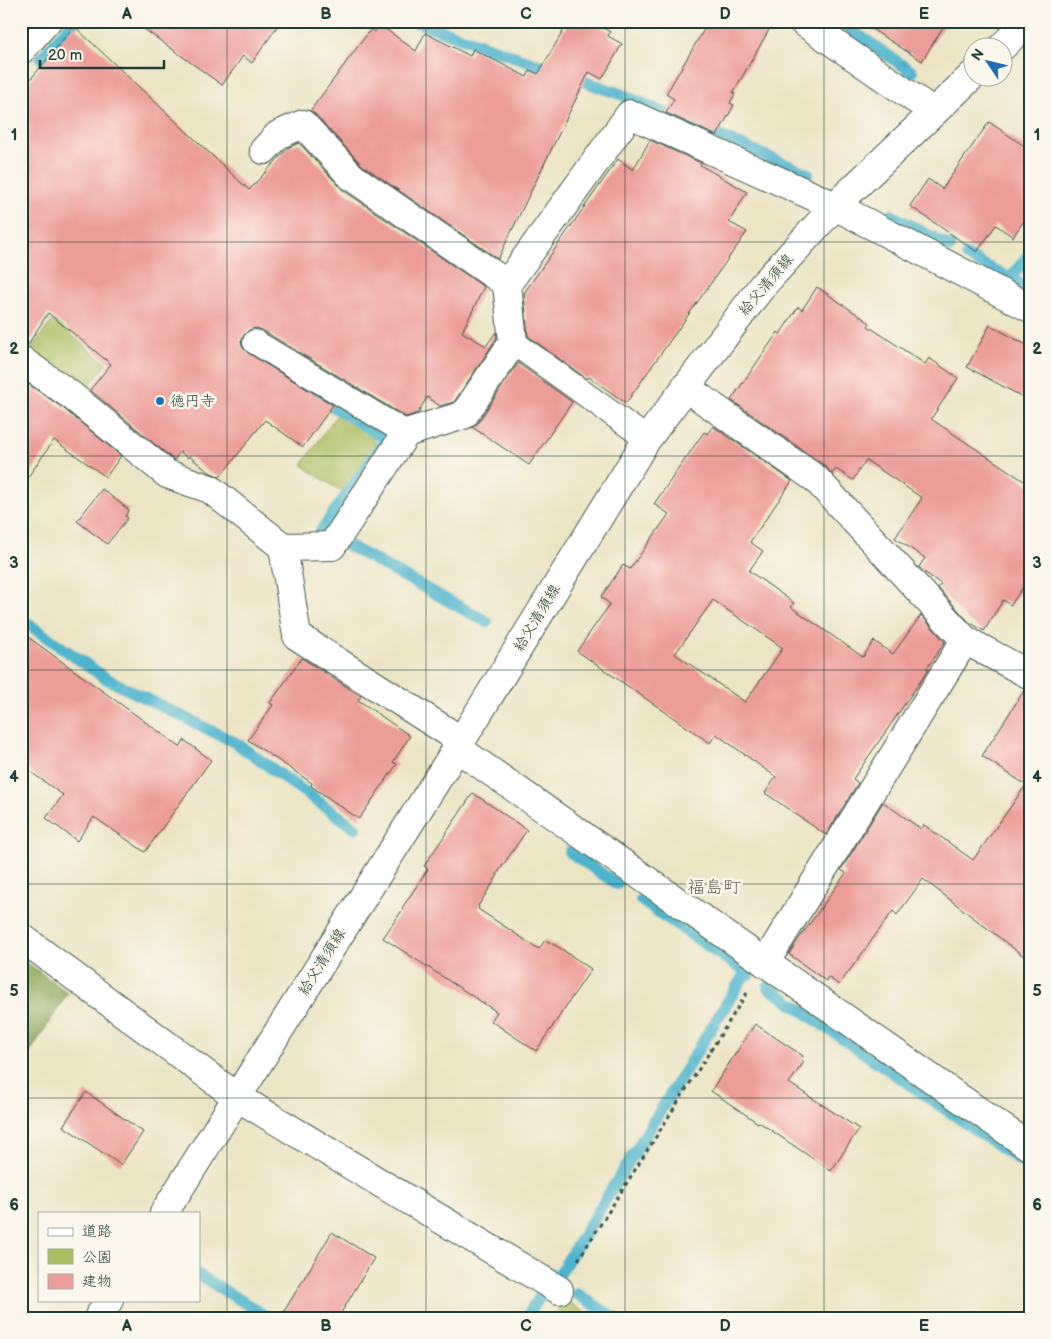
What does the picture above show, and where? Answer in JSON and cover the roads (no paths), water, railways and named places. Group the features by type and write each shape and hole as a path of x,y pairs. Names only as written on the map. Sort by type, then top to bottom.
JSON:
{"street":[{"path":"21,50 47,21"},
{"path":"802,21 934,112"},
{"path":"1011,38 1028,21"},
{"name":"給父清須線","path":"165,1212 459,744 647,439 685,386 763,285 835,206 964,84"},
{"path":"21,360 72,396 167,474 210,490 283,547 332,546 406,433 464,415 513,342 507,284 630,114 835,206 1030,308"},
{"path":"264,150 278,135 303,124 352,177 507,284"},
{"path":"685,386 816,479 965,640 1030,675"},
{"path":"283,547 297,636 459,744 766,963 1030,1147"},
{"path":"766,963 965,640"},
{"path":"21,938 237,1097 559,1290"},
{"path":"98,1318 108,1302"}],"lane":[{"path":"255,342 406,433"},
{"path":"513,342 647,439"}],"waterway":[{"path":"57,73 41,58 74,21"},
{"path":"414,21 620,94 808,174"},
{"path":"838,21 912,72"},
{"path":"891,215 950,247"},
{"path":"1010,279 1030,253"},
{"path":"967,256 1030,289"},
{"path":"318,397 386,439 321,531"},
{"path":"347,545 487,622"},
{"path":"21,619 107,679 236,743 355,828"},
{"path":"570,852 617,884"},
{"path":"641,900 749,974"},
{"path":"546,1271 557,1278 746,972"},
{"path":"768,987 1030,1167"},
{"path":"200,1276 269,1318"},
{"path":"577,1294 615,1318"},
{"path":"526,1318 541,1295"}],"place":[{"name":"徳円寺","path":"160,401"}],"district":[{"name":"福島町","path":"714,887"}]}
